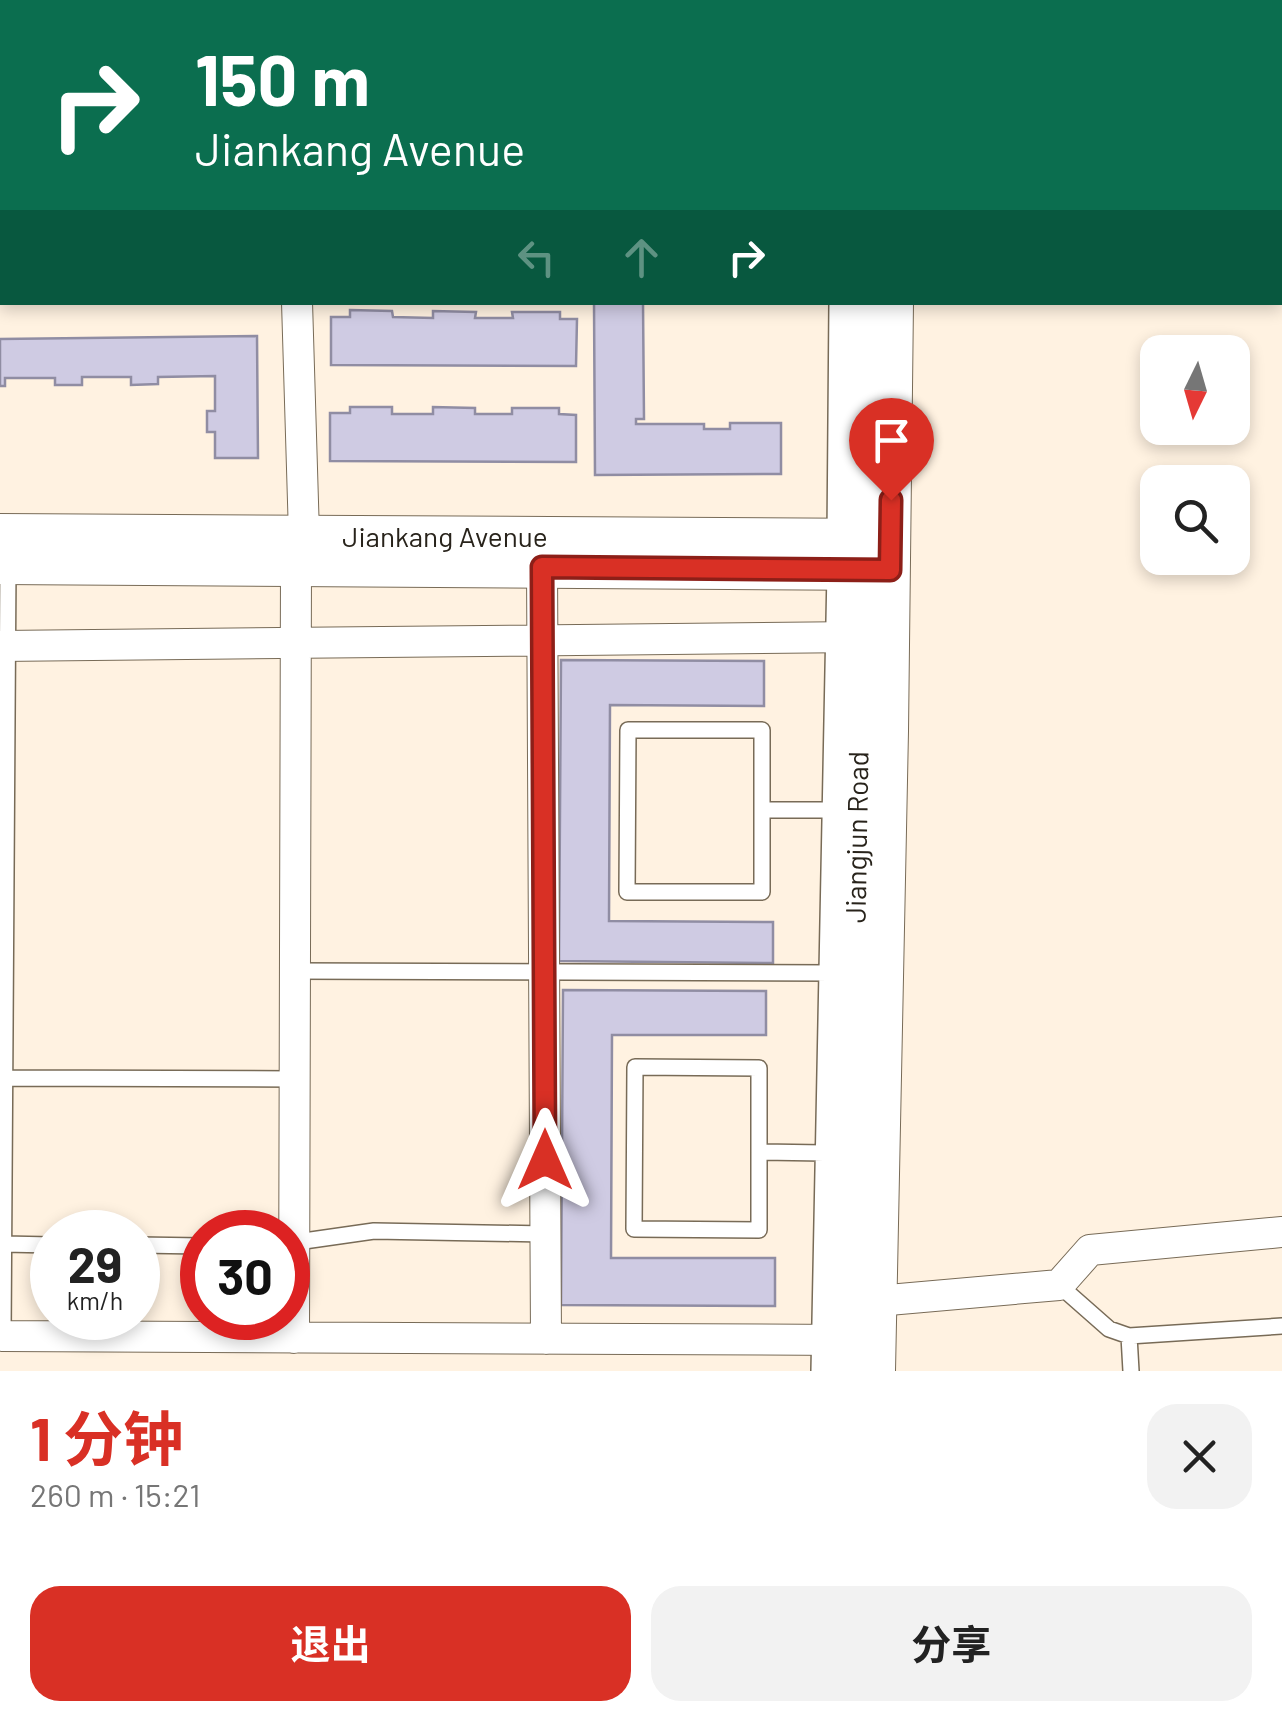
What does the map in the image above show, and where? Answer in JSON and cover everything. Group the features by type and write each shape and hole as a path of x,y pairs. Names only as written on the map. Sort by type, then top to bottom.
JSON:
{"main road":[{"name":"Jiangjun Road","path":"862,305 862,554 875,1371"},
{"name":"Jiangjun Road","path":"836,1350 846,637 862,554 893,305"},
{"name":"Jiankang Avenue","path":"300,551 542,567 862,554"},
{"name":"Jiankang Avenue","path":"3,554 862,554"}],"street":[{"path":"292,1210 300,551 297,305"},
{"path":"542,567 546,1338"},
{"path":"4,646 846,637"},
{"path":"876,1301 1059,1285 1090,1250 1282,1232"},
{"path":"2,1334 180,1336"},
{"path":"310,1338 546,1338 836,1350"}],"lane":[{"path":"838,305 862,554"},
{"path":"2,1334 3,554"},
{"path":"819,1371 836,1350 824,1153 840,973 831,810 846,637"},
{"path":"628,730 762,730 762,810 762,892 628,892 628,730"},
{"path":"762,810 831,810"},
{"path":"294,971 840,973"},
{"path":"635,1067 760,1068 759,1152 759,1230 634,1229 635,1067"},
{"path":"2,1078 294,1079"},
{"path":"759,1152 824,1153"},
{"path":"310,1240 374,1231 545,1234"},
{"path":"4,1244 30,1244"},
{"path":"1059,1285 1109,1329 1129,1336 1282,1326"},
{"path":"1129,1336 1131,1371"}],"building":[{"path":"594,305 643,305 644,419 636,419 636,424 704,424 704,429 730,429 730,423 781,423 781,474 595,475"},
{"path":"350,310 392,311 393,317 433,318 433,311 476,312 475,318 513,318 512,312 560,312 560,319 577,319 576,366 331,365 331,317 350,317"},
{"path":"257,336 258,458 215,458 215,432 207,432 207,411 215,411 215,376 158,377 158,384 131,385 131,377 82,377 82,385 55,385 55,378 5,378 5,386 0,386 0,339"},
{"path":"350,407 392,407 392,414 433,414 433,407 475,408 475,414 512,414 512,408 559,408 559,414 576,415 576,462 330,461 330,413 350,413"},
{"path":"561,660 764,661 764,706 610,705 609,921 773,922 773,963 559,961"},
{"path":"563,990 766,991 766,1035 612,1035 611,1258 775,1258 775,1306 561,1305"}],"route":[{"path":"545,1160 542,567 890,570 891,500"}]}
